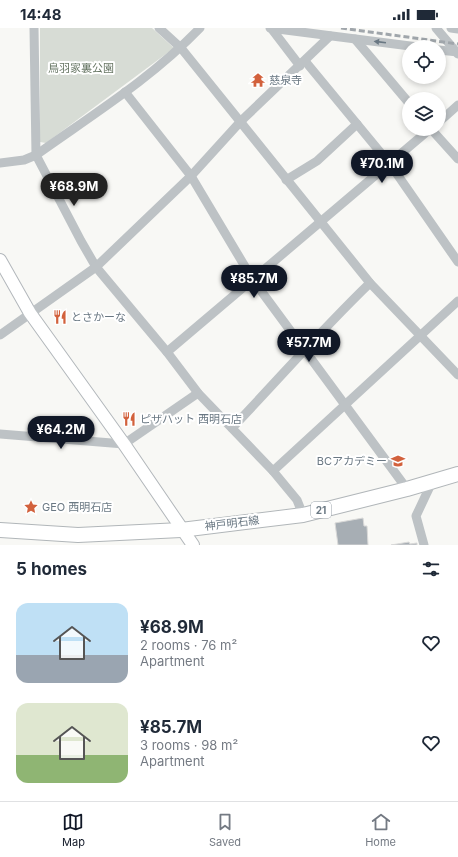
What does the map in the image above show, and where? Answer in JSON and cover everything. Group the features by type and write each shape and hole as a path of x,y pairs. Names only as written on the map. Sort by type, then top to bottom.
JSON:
{"main road":[{"name":"神戸明石線","path":"0,530 78,535 181,530 303,515 407,489 458,474"}],"street":[{"path":"34,28 36,155 96,267 167,352 198,393 273,471 297,500 303,515"},
{"path":"159,28 181,48 370,283 458,375"},
{"path":"0,164 24,160 36,155 124,92 181,48 200,28"},
{"path":"271,28 330,36 342,33 355,39 402,45"},
{"path":"271,28 357,124 390,164 458,262"},
{"path":"436,28 457,52"},
{"path":"451,28 458,29"},
{"path":"0,335 96,267 191,176 241,121 330,36"},
{"path":"355,39 402,95"},
{"path":"446,51 457,52"},
{"path":"124,92 191,176 253,280 407,489"},
{"path":"446,116 458,105"},
{"path":"286,180 317,161 357,124"},
{"path":"167,352 423,136"},
{"path":"437,136 458,159"},
{"path":"0,260 30,313 124,444 181,530 193,545"},
{"path":"232,428 305,351 333,319 370,283"},
{"path":"273,471 458,301"},
{"path":"0,434 124,444 198,393"},
{"path":"424,545 416,516 432,482"}],"green space":[{"name":"鳥羽家裏公園","path":"40,28 152,28 174,48 46,143 40,142"}],"building":[{"path":"363,518 364,526 367,526 368,545 338,545 335,523"},
{"path":"409,542 410,544 417,543 417,545 391,545"}],"railway":[{"path":"341,28 458,44"}],"place":[{"name":"慈泉寺","path":"258,80"},
{"name":"とさかーな","path":"60,317"},
{"name":"ピザハット 西明石店","path":"129,419"},
{"name":"BCアカデミー","path":"398,461"},
{"name":"GEO 西明石店","path":"31,507"}]}
